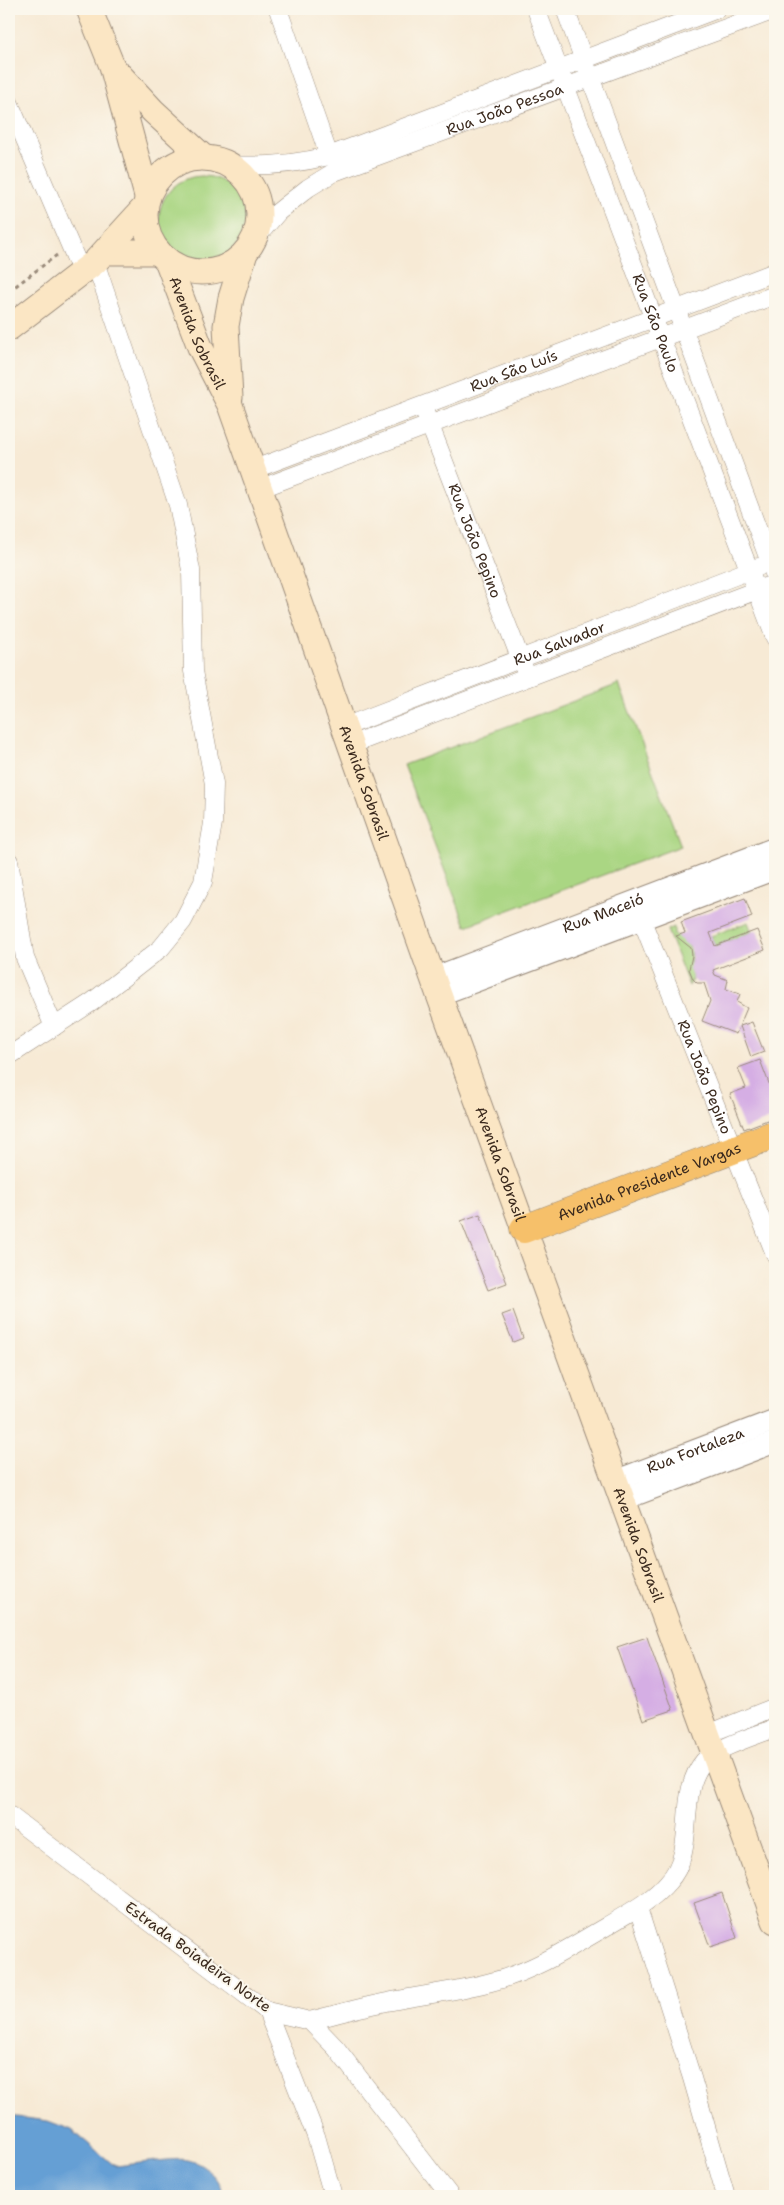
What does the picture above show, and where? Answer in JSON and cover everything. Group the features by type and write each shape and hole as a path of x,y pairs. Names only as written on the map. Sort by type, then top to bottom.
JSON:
{"main road":[{"path":"9,328 94,262 146,202 158,178 175,164 203,157 230,165 244,176 254,190 258,207 258,224 249,247 227,266 206,272 192,271 163,256 150,238 145,223 146,202 112,66 89,9"},
{"path":"112,66 153,110 203,157"},
{"name":"Avenida Sobrasil","path":"230,405 226,326 231,298 249,247"},
{"path":"94,262 163,256"},
{"name":"Avenida Sobrasil","path":"163,256 200,347 230,405 436,986 775,1922"},
{"name":"Avenida Presidente Vargas","path":"527,1237 737,1157 775,1134"},
{"name":"Avenida Presidente Vargas","path":"737,1157 775,1151"}],"street":[{"path":"278,9 329,156"},
{"name":"Rua São Paulo","path":"536,9 775,638"},
{"name":"Rua São Paulo","path":"565,9 774,566"},
{"name":"Rua João Pessoa","path":"230,165 296,164 329,156 717,9"},
{"name":"Rua João Pessoa","path":"249,247 278,212 308,188 334,172 566,89 775,10"},
{"path":"683,22 690,42"},
{"path":"9,102 70,246 94,262 178,505 191,570 193,671 214,784 213,823 203,882 183,921 161,948 92,1002 9,1056"},
{"path":"417,123 423,140"},
{"name":"Rua São Luís","path":"255,479 422,405 775,272"},
{"name":"Rua São Luís","path":"255,479 430,425 775,295"},
{"path":"569,349 578,370"},
{"path":"682,391 704,382"},
{"name":"Rua João Pepino","path":"422,405 528,677"},
{"path":"715,480 737,471"},
{"name":"Rua Salvador","path":"347,736 520,658 749,570 774,566"},
{"name":"Rua Salvador","path":"347,736 528,677 775,583"},
{"path":"678,597 687,617"},
{"path":"9,861 25,958 54,1027"},
{"name":"Rua Maceió","path":"436,986 768,861"},
{"name":"Rua João Pepino","path":"638,910 775,1254"},
{"name":"Rua Fortaleza","path":"700,1460 775,1421"},
{"name":"Rua Fortaleza","path":"618,1490 700,1460 775,1442"},
{"path":"450,2196 336,2048 310,2021 385,2002 492,1982 524,1971 638,1908 667,1884 676,1873 684,1853 689,1795 711,1743 775,1707"},
{"path":"711,1743 775,1728"},
{"name":"Estrada Boiadeira Norte","path":"9,1815 267,2011 310,2021"},
{"path":"638,1908 692,2078 726,2196"},
{"path":"267,2011 316,2136 333,2196"}],"path":[{"path":"9,291 70,246"}],"green space":[{"path":"202,176 218,179 226,183 238,195 242,203 245,219 242,235 238,243 226,255 218,259 202,262 186,259 178,255 166,243 162,235 159,219 162,203 166,195 178,183 186,179"},
{"path":"619,684 681,846 466,926 404,765"},
{"path":"748,922 752,932 715,946 711,936"},
{"path":"674,927 674,934 682,939 690,948 690,965 693,979 689,986 667,930"}],"water":[{"path":"9,2116 48,2121 72,2130 115,2166 182,2159 195,2162 216,2179 225,2196 9,2196"}],"building":[{"path":"745,898 752,917 710,933 715,946 757,930 765,950 713,970 715,975 728,980 726,989 740,994 737,1002 747,1008 736,1034 702,1021 710,1001 704,983 697,983 689,969 692,956 691,948 676,936 685,933 681,922"},
{"path":"752,1022 764,1052 751,1057 740,1026"},
{"path":"760,1060 775,1099 775,1117 744,1129 730,1094 746,1088 738,1068"},
{"path":"480,1214 507,1283 488,1290 461,1221"},
{"path":"513,1311 523,1338 513,1342 502,1315"},
{"path":"647,1637 673,1710 643,1720 617,1647"},
{"path":"722,1893 737,1938 710,1947 694,1903"}]}
